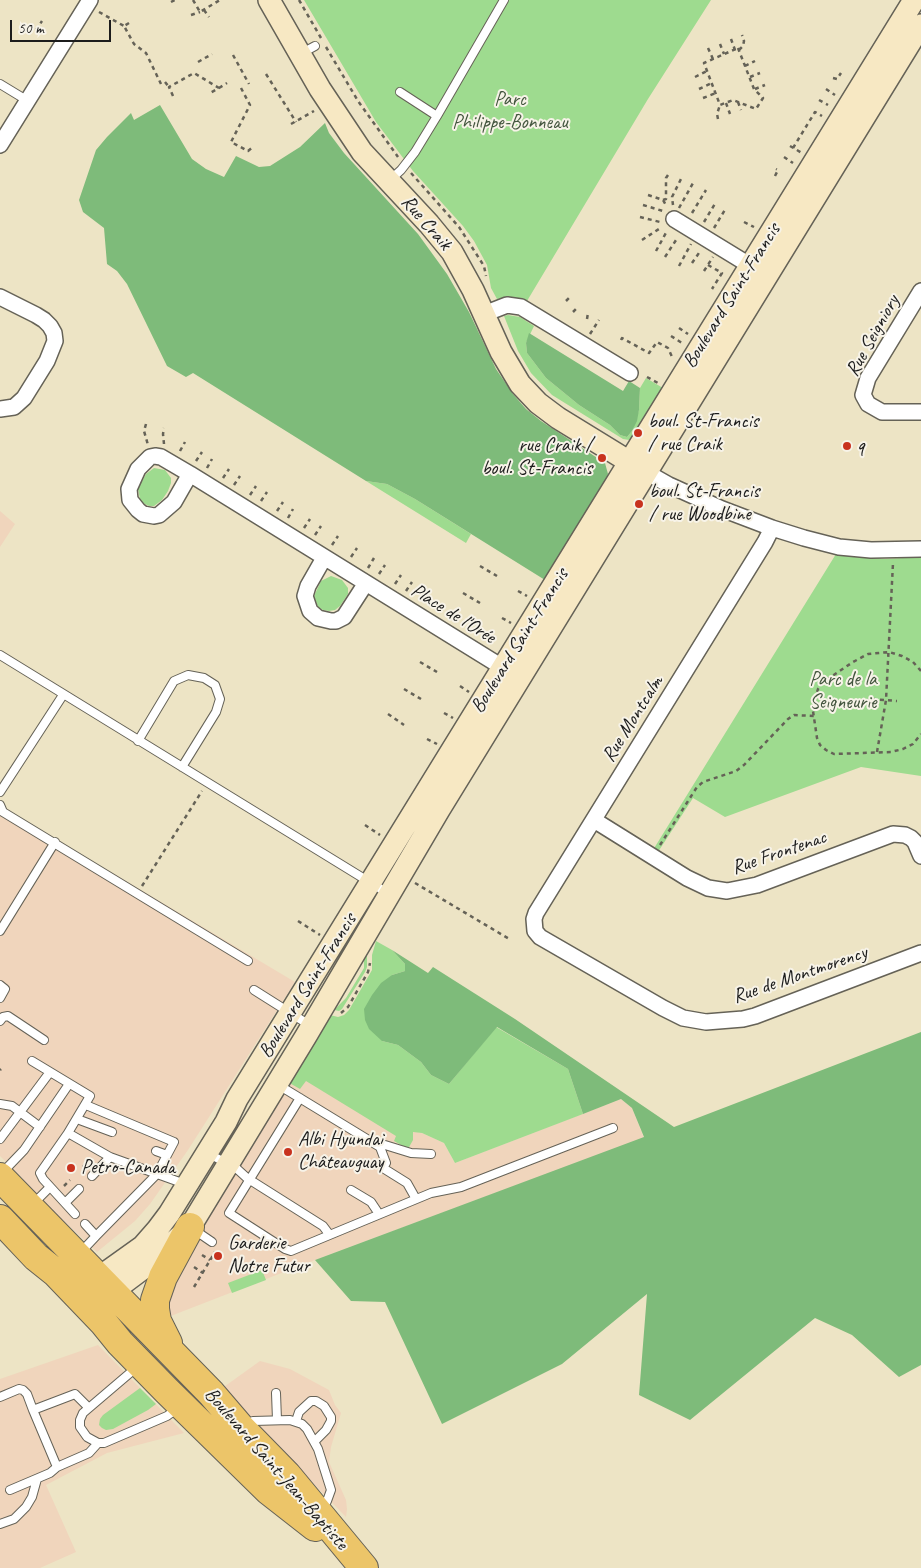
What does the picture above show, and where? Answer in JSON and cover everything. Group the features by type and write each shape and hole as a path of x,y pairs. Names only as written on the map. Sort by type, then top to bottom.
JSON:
{"highway":[{"name":"Boulevard Saint-Jean-Baptiste","path":"0,1176 77,1256 112,1281 174,1356 210,1393 240,1428 287,1474 314,1518"},
{"name":"Boulevard Saint-Jean-Baptiste","path":"0,1219 36,1257 56,1273 140,1363 270,1490 314,1518 360,1563"},
{"path":"174,1356 157,1321 155,1300 179,1221"}],"street":[{"name":"Rue Craik","path":"269,0 307,50 328,102 362,152 446,245 469,282 512,372 528,394 558,418 638,467"},
{"name":"Boulevard Saint-Francis","path":"179,1221 187,1185 226,1122 237,1099 371,884 512,673 758,271 914,0"},
{"path":"0,145 93,5"},
{"name":"Boulevard Saint-Francis","path":"758,271 921,25"},
{"path":"691,229 758,271"},
{"name":"Rue Seigniory","path":"921,291 868,378 863,395 868,404 882,412 921,412"},
{"path":"0,297 44,320 54,333 55,341 47,361 24,398 14,407 0,409"},
{"path":"484,314 507,305 522,307 630,373"},
{"path":"150,457 138,469 129,489 130,500 143,514 154,516 164,512 174,502 196,470"},
{"name":"Place de l'Orée","path":"150,457 161,457 196,470 327,553 370,577 512,673"},
{"path":"638,467 669,485 722,509 804,538 851,548 893,551 921,549"},
{"name":"Rue Montcalm","path":"535,931 534,919 536,913 766,542 772,528"},
{"path":"327,553 308,586 305,596 310,611 318,618 331,621 344,618 370,577"},
{"name":"Boulevard Saint-Francis","path":"83,1301 112,1281 154,1260 179,1221 229,1164 312,1027 389,894 512,673"},
{"name":"Rue Frontenac","path":"594,820 698,884 727,891 757,885 893,834 905,835 911,838 915,842 921,856"},
{"name":"Rue de Montmorency","path":"535,931 544,940 663,1008 683,1018 706,1022 743,1019 761,1014 921,954"}],"lane":[{"path":"389,182 412,157 504,0"},
{"path":"0,84 28,101"},
{"path":"400,92 437,116"},
{"path":"0,655 389,894"},
{"path":"138,741 174,681 188,675 204,678 215,685 220,699 216,712 182,767"},
{"path":"0,792 63,695"},
{"path":"0,805 3,812 248,961"},
{"path":"0,931 55,842"},
{"path":"0,986 5,989 0,998"},
{"path":"254,990 312,1027"},
{"path":"0,1021 3,1017 10,1018 44,1040"},
{"path":"32,1061 90,1096 68,1133 40,1173 43,1179 75,1214"},
{"path":"0,1139 50,1072"},
{"path":"278,1082 300,1098 380,1147 386,1163 383,1168 407,1183 416,1199"},
{"path":"0,1176 24,1150 69,1084"},
{"path":"300,1098 229,1213 292,1251 430,1193 460,1187 613,1128"},
{"path":"0,1104 12,1106 40,1127"},
{"path":"77,1256 157,1174 174,1142 86,1105"},
{"path":"77,1119 112,1132"},
{"path":"68,1133 110,1157 187,1185"},
{"path":"380,1147 385,1145 411,1153 431,1154"},
{"path":"156,1151 168,1155"},
{"path":"206,1153 229,1164 323,1226 329,1234"},
{"path":"92,1176 110,1157"},
{"path":"30,1207 50,1187"},
{"path":"65,1203 79,1189"},
{"path":"351,1190 371,1202 379,1214"},
{"path":"179,1221 216,1243"},
{"path":"85,1224 96,1236"},
{"path":"98,1444 87,1437 80,1426 83,1412 140,1363"},
{"path":"0,1397 19,1389 27,1394 57,1467"},
{"path":"276,1393 277,1420"},
{"path":"33,1410 75,1394 88,1407"},
{"path":"296,1421 299,1412 311,1401 316,1401 324,1406 331,1417 330,1425 315,1441"},
{"path":"10,1490 50,1473 57,1467 89,1453 98,1444 110,1441 167,1416 182,1405"},
{"path":"240,1428 253,1421 277,1420 296,1421 307,1428 315,1441 330,1490 327,1501 314,1518"},
{"path":"0,1524 14,1519 26,1507 32,1497 37,1479"}],"path":[{"path":"170,2 175,0"},
{"path":"193,0 200,12"},
{"path":"191,15 204,10 220,0"},
{"path":"299,0 358,101 398,158"},
{"path":"93,5 124,26 134,44 146,53 163,83 169,88 173,96"},
{"path":"204,10 209,17"},
{"path":"36,30 42,21"},
{"path":"124,26 128,24"},
{"path":"718,119 717,114 720,105 704,63 738,48 739,50 744,46 742,35"},
{"path":"731,39 735,50"},
{"path":"720,44 722,61"},
{"path":"708,48 713,59"},
{"path":"720,105 733,100 756,109 762,98 754,89 739,50"},
{"path":"198,62 212,54"},
{"path":"233,55 248,84"},
{"path":"745,66 755,61"},
{"path":"695,77 707,71"},
{"path":"833,78 837,79 841,72"},
{"path":"169,88 194,73 219,88"},
{"path":"749,77 760,73"},
{"path":"266,74 296,122"},
{"path":"210,93 227,83"},
{"path":"700,89 712,83"},
{"path":"754,89 765,85"},
{"path":"241,88 250,105 231,142 248,151 253,147"},
{"path":"703,98 716,93"},
{"path":"291,124 328,102"},
{"path":"738,102 741,110"},
{"path":"726,103 730,114"},
{"path":"807,156 792,147 814,111 822,116"},
{"path":"775,176 778,170 776,169"},
{"path":"643,205 670,214 664,200 666,199 666,178 668,175"},
{"path":"681,179 672,197 691,229"},
{"path":"691,229 681,203 693,183"},
{"path":"679,266 706,190"},
{"path":"648,196 664,200"},
{"path":"665,257 716,202"},
{"path":"656,251 726,208"},
{"path":"640,217 667,224 642,240"},
{"path":"748,230 751,226"},
{"path":"708,266 722,273 712,289"},
{"path":"566,301 569,298"},
{"path":"573,312 578,307"},
{"path":"587,319 588,314"},
{"path":"670,336 684,344"},
{"path":"622,340 622,338 649,353 657,342 668,348 674,360"},
{"path":"647,376 660,384"},
{"path":"146,424 144,431 150,457"},
{"path":"164,428 164,446"},
{"path":"178,454 186,442"},
{"path":"196,470 202,452"},
{"path":"196,470 212,459"},
{"path":"221,481 229,469"},
{"path":"232,488 240,476"},
{"path":"248,498 256,486"},
{"path":"259,504 266,492"},
{"path":"275,514 283,502"},
{"path":"286,521 293,509"},
{"path":"302,531 310,519"},
{"path":"313,538 321,526"},
{"path":"327,553 338,536"},
{"path":"350,560 357,548"},
{"path":"370,577 374,558"},
{"path":"877,752 886,700 893,559"},
{"path":"370,577 385,565"},
{"path":"480,566 497,576"},
{"path":"393,587 401,575"},
{"path":"404,594 412,582"},
{"path":"420,604 428,592"},
{"path":"463,593 480,603"},
{"path":"921,670 907,659 889,652 868,654 833,675 818,689 815,698 814,716 816,738 820,745 834,754 903,749 913,744 921,734"},
{"path":"420,662 437,672"},
{"path":"404,689 420,699"},
{"path":"872,699 897,701"},
{"path":"388,714 404,725"},
{"path":"652,857 697,786 703,782 736,771 788,719 794,716 814,716"},
{"path":"138,894 208,782"},
{"path":"365,825 387,839"},
{"path":"410,879 511,940"},
{"path":"298,921 326,938"},
{"path":"83,1167 91,1159"},
{"path":"194,1288 210,1260 216,1243"},
{"path":"202,1255 210,1260"},
{"path":"194,1268 202,1273"}],"shaded area":[{"path":"0,511 15,524 0,547"},
{"path":"0,806 295,982 188,1150 150,1204 135,1221 97,1252 24,1184 22,1178 0,1156"},
{"path":"292,1072 413,1131 444,1143 455,1163 621,1099 632,1108 644,1138 315,1260 163,1319 162,1298"},
{"path":"98,1345 184,1433 107,1453 46,1485 76,1552 40,1568 0,1568 0,1379"},
{"path":"260,1361 290,1369 329,1390 335,1405 341,1413 331,1447 329,1462 346,1500 346,1517 221,1389"}],"green space":[{"name":"Parc Philippe-Bonneau","path":"304,0 711,0 648,99 527,301 511,297 497,299 491,288 487,265 474,241 463,226 413,171 376,122"},
{"path":"160,105 192,159 206,169 224,177 236,156 259,167 270,166 300,147 325,123 329,133 344,153 418,234 447,274 469,312 496,369 513,394 526,409 541,421 605,463 608,474 606,480 545,580 415,499 387,484 366,481 193,373 186,377 167,366 127,284 117,271 107,264 104,228 83,212 79,200 96,150 107,137 131,113 134,120"},
{"path":"504,316 520,317 534,326 526,343 527,353 546,378 579,405 610,425 620,435 627,437 632,431 639,410 640,388 646,378 663,388 634,435 629,440 623,439 552,395 531,373 518,351"},
{"path":"529,333 623,391 629,381 640,388 637,421 627,437 620,435 610,425 579,405 546,378 527,353 526,343"},
{"path":"154,468 165,470 171,478 171,483 162,500 154,506 149,506 140,499 138,489 146,474"},
{"path":"366,481 387,484 415,499 471,534 466,543"},
{"name":"Parc de la Seigneurie","path":"836,554 885,559 921,557 921,776 861,767 725,817 693,798 658,852 653,850"},
{"path":"331,576 342,580 348,588 348,594 340,606 335,610 329,611 318,607 314,596 321,581"},
{"path":"376,941 392,950 405,964 405,971 392,975 382,1041 398,1045 421,1062 431,1075 449,1084 496,1027 568,1069 583,1114 455,1163 444,1143 422,1133 413,1132 413,1140 408,1149 394,1141 396,1136 306,1081 300,1089 286,1081 330,1015 338,1017 344,1015 349,1010 372,970 372,955"},
{"path":"392,950 428,973 433,967 515,1019 674,1127 921,1032 921,1365 899,1377 852,1335 815,1318 690,1420 639,1395 647,1294 562,1364 442,1424 385,1302 351,1301 315,1260 644,1137 632,1108 621,1099 583,1114 568,1069 497,1027 449,1084 431,1075 421,1062 398,1045 382,1041 369,1029 365,1020 364,1009 381,983 392,975 405,971 405,964"},
{"path":"367,952 365,972 342,1009 339,1011 334,1010 346,998 364,968 364,955"},
{"path":"262,1270 266,1280 232,1293 228,1283"},
{"path":"140,1388 156,1404 113,1429 106,1430 99,1425 103,1415"}],"place":[{"name":"boul. St-Francis / rue Craik","path":"638,433"},
{"name":"q","path":"847,446"},
{"name":"rue Craik / boul. St-Francis","path":"602,458"},
{"name":"boul. St-Francis / rue Woodbine","path":"639,504"},
{"name":"Albi Hyundai Châteauguay","path":"288,1152"},
{"name":"Petro-Canada","path":"71,1168"},
{"name":"Garderie Notre Futur","path":"218,1256"}]}
